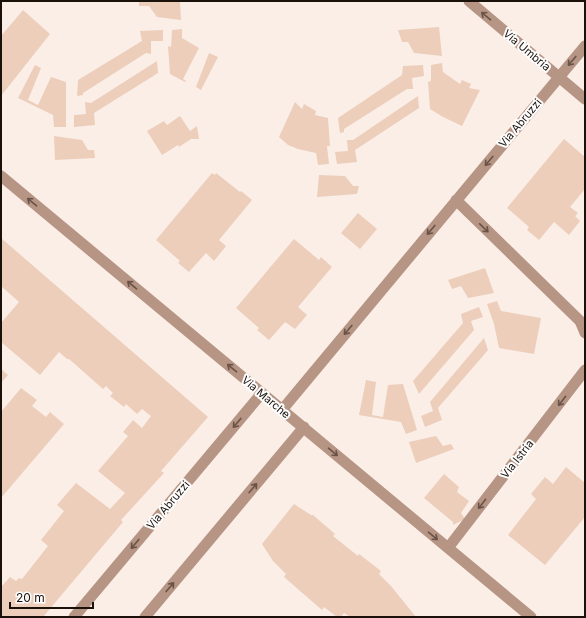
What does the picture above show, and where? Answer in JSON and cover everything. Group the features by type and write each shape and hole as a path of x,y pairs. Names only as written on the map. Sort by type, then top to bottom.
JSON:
{"street":[{"name":"Via Umbria","path":"469,1 585,99"},
{"name":"Via Abruzzi","path":"282,410 585,46"},
{"name":"Via Marche","path":"1,176 531,617"},
{"path":"456,200 580,321 585,333"},
{"name":"Via Istria","path":"448,548 585,370"},
{"name":"Via Abruzzi","path":"74,617 262,393"},
{"path":"145,617 304,428"}],"building":[{"path":"139,1 180,1 181,20 157,17 149,6 139,6"},
{"path":"23,10 50,34 1,96 1,36"},
{"path":"439,27 442,56 414,53 408,42 402,42 398,30"},
{"path":"182,29 182,38 199,48 183,79 186,81 185,82 170,74 168,46 171,47 172,30"},
{"path":"163,30 163,41 151,41 151,54 146,53 83,93 83,95 77,96 78,80 142,41 140,31"},
{"path":"209,53 218,57 201,90 196,87"},
{"path":"157,61 158,73 94,113 95,125 74,127 74,115 86,114 85,102 91,103"},
{"path":"442,63 443,72 460,84 462,80 471,84 469,88 480,90 462,126 430,109 428,82 431,81 431,65"},
{"path":"35,65 41,68 28,100 38,105 51,77 66,82 66,127 54,127 53,115 18,98"},
{"path":"423,65 424,76 412,78 413,89 407,89 344,129 344,132 340,133 338,118 402,75 403,66"},
{"path":"418,96 419,108 355,150 357,162 337,164 335,152 348,151 347,140 353,140"},
{"path":"295,102 302,109 304,104 316,111 315,115 328,118 330,146 327,146 329,164 318,165 316,153 288,145 279,137"},
{"path":"180,116 190,131 197,126 199,139 191,139 179,147 178,145 162,155 147,131 164,121 167,125"},
{"path":"54,136 82,140 88,150 94,150 95,158 55,160"},
{"path":"564,139 585,157 585,189 570,207 578,213 575,216 580,221 569,235 554,222 539,240 527,230 529,227 507,208"},
{"path":"212,173 215,175 216,173 252,200 219,240 226,246 214,261 206,253 189,272 178,263 180,261 156,240"},
{"path":"319,175 345,176 353,186 359,186 357,194 317,197"},
{"path":"358,213 377,229 360,249 341,233"},
{"path":"1,238 208,417 161,471 164,473 121,520 123,522 43,617 1,617 1,587 10,577 16,581 19,578 22,579 48,546 41,540 64,511 57,505 76,483 110,509 125,493 98,471 128,436 123,432 133,420 142,428 151,416 142,409 137,414 126,404 124,407 110,396 113,393 106,386 103,389 59,352 40,375 1,342 1,323 19,302 1,286"},
{"path":"294,239 319,260 321,257 332,267 298,307 307,315 295,329 285,322 269,340 257,330 259,328 236,308"},
{"path":"485,268 494,293 468,298 461,286 452,289 448,280"},
{"path":"497,301 501,311 541,318 534,354 499,348 494,324 487,304"},
{"path":"479,307 483,317 471,321 474,330 419,394 413,381 463,323 461,314"},
{"path":"484,338 488,350 438,408 442,420 425,427 421,416 433,411 430,402"},
{"path":"1,369 8,375 1,383"},
{"path":"366,380 376,382 372,415 383,417 388,385 403,384 417,430 406,434 401,422 359,415"},
{"path":"21,388 37,400 32,406 46,417 50,412 64,424 1,498 1,412"},
{"path":"436,436 443,446 451,444 454,449 416,463 409,442"},
{"path":"566,467 585,483 585,517 545,565 508,535 536,499 531,494 545,477 553,484"},
{"path":"444,474 459,487 457,492 469,501 461,513 465,519 453,525 453,522 424,498"},
{"path":"294,504 313,515 335,534 333,536 358,556 359,554 381,571 379,574 391,586 416,617 350,617 344,613 341,617 337,617 324,607 322,610 284,577 286,574 273,561 262,544"}]}
